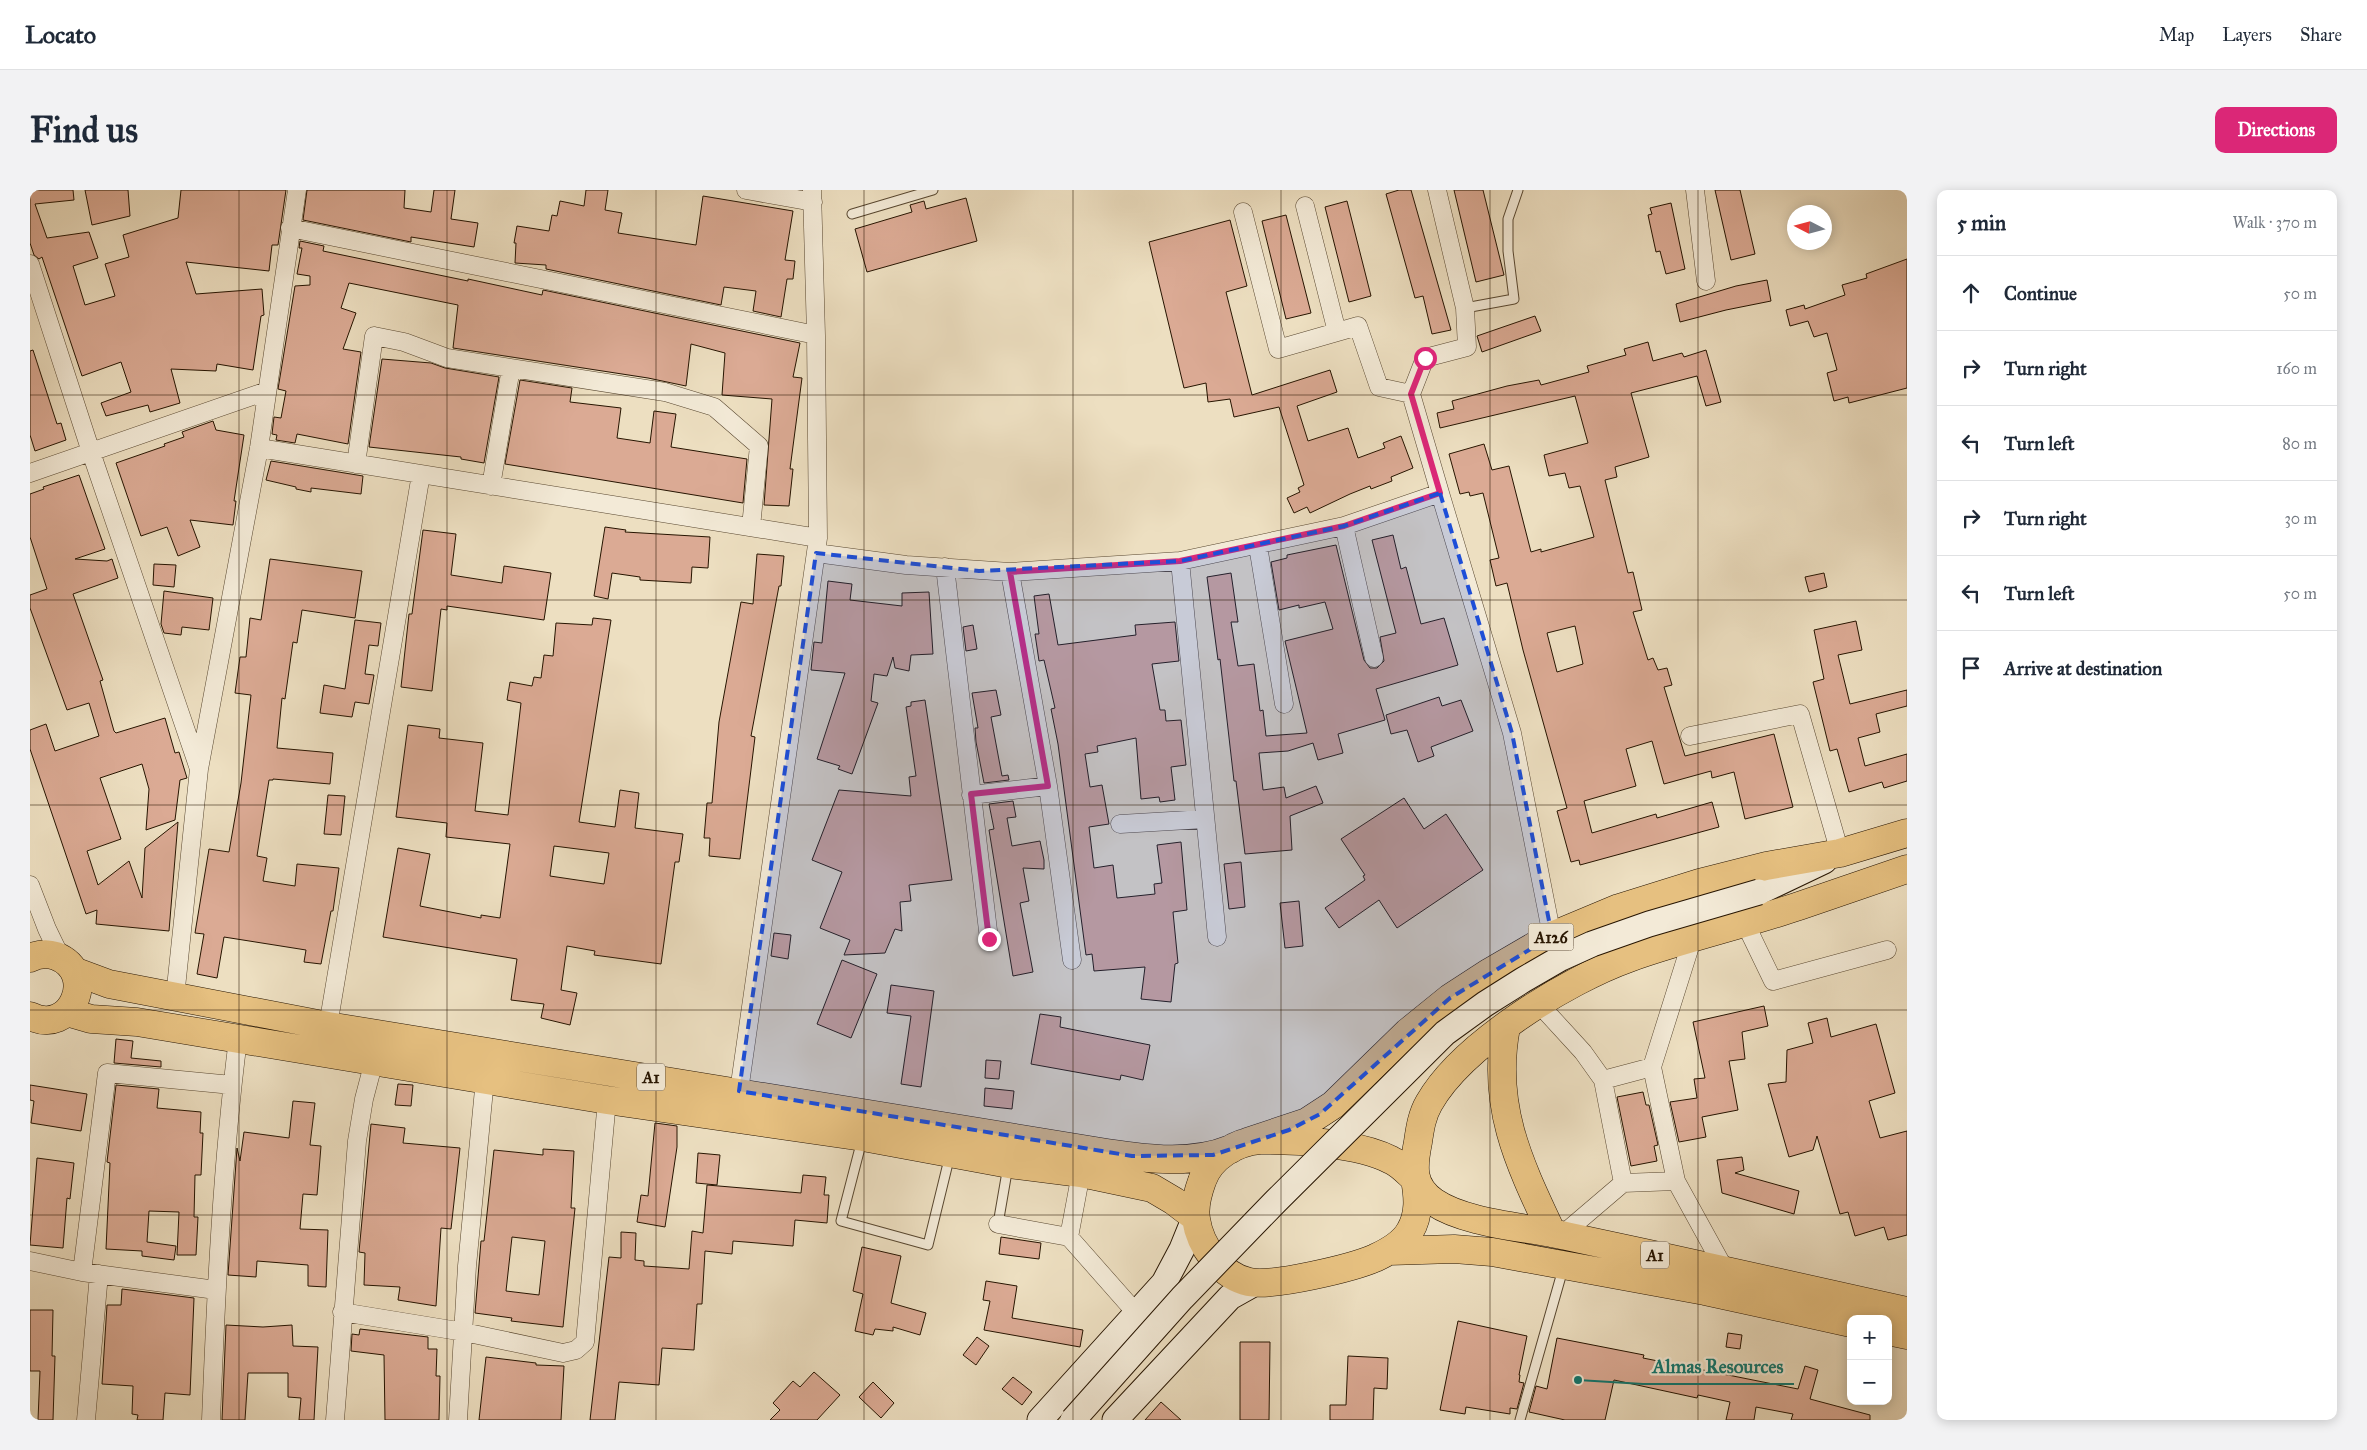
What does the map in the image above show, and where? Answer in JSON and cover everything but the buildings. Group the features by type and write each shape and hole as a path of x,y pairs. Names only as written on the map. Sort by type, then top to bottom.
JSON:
{"highway":[{"name":"A126","path":"1239,1146 1307,1122 1334,1105 1408,1032 1450,998 1552,936 1619,908 1699,883 1766,866 1840,853 1907,833"},
{"path":"1415,1179 1390,1160 1354,1149 1278,1140 1239,1146 1215,1161 1203,1178 1195,1217 1201,1238 1212,1257 1234,1276 1255,1283 1278,1282 1356,1264 1389,1251 1405,1238 1414,1221 1418,1196 1415,1179 1415,1156 1422,1118 1428,1105 1438,1088 1466,1058 1506,1027 1539,1004 1582,980 1628,958 1745,923 1907,868"},
{"path":"30,958 42,954 68,965 78,992 74,1003 67,1012 58,1018 46,1020 30,1016"},
{"name":"A1","path":"68,965 109,984 328,1026 1132,1156 1190,1158 1213,1155 1239,1146"},
{"name":"A1","path":"67,1012 91,1019 130,1021 607,1100 863,1137 1009,1164 1081,1173 1152,1188 1174,1201 1195,1217"},
{"path":"1506,1027 1502,1046 1503,1093 1510,1136 1525,1176 1557,1234"},
{"name":"A1","path":"1415,1179 1420,1190 1426,1196 1453,1212 1907,1311"},
{"name":"A1","path":"1389,1251 1472,1250 1705,1291 1847,1322"},
{"path":"1892,1332 1907,1335"}],"main road":[{"path":"1073,1420 1182,1298 1276,1201 1446,1033 1485,1004 1562,958 1592,944 1649,924 1759,892 1840,853"},
{"path":"1759,892 1847,889"},
{"path":"1040,1420 1137,1314 1170,1274 1195,1217"},
{"path":"1115,1420 1230,1297 1255,1283"}],"street":[{"path":"176,997 199,769 259,448 297,190"},
{"path":"739,1091 817,545 813,196 746,190"},
{"path":"1438,190 1465,308 1467,347 1425,358 1411,394 1512,733 1552,936"},
{"path":"1695,190 1706,281"},
{"path":"1305,206 1337,332"},
{"path":"1244,212 1278,349 1358,326 1379,387 1411,394"},
{"path":"290,228 816,335"},
{"path":"30,264 91,452 199,769"},
{"path":"356,464 374,336 404,342 447,358 665,392 714,407 759,446 751,527"},
{"path":"491,486 510,368"},
{"path":"30,473 267,391"},
{"path":"259,448 751,527 817,545 906,565 1010,572 1180,561 1258,546 1344,526 1440,493"},
{"path":"328,1026 421,474"},
{"path":"1344,526 1374,658"},
{"path":"1258,546 1284,704"},
{"path":"1180,561 1217,937"},
{"path":"945,567 989,939"},
{"path":"1010,572 1048,786 1072,960"},
{"path":"1690,736 1800,714 1840,853"},
{"path":"971,794 1048,786"},
{"path":"1120,824 1205,818"},
{"path":"30,885 47,929 68,965"},
{"path":"1745,923 1773,981 1887,950"},
{"path":"1692,940 1652,1067 1676,1181 1725,1270"},
{"path":"1539,1004 1584,1052 1603,1080 1623,1183"},
{"path":"211,1420 216,1290 232,1085 238,1039"},
{"path":"335,1420 356,1141 364,1098 374,1061"},
{"path":"1603,1080 1652,1067"},
{"path":"86,1420 91,1273 107,1073 232,1085"},
{"path":"458,1420 466,1266 485,1079"},
{"path":"342,1312 464,1332 563,1353 576,1350 585,1342 607,1100"},
{"path":"1070,1237 1081,1173"},
{"path":"1557,1234 1623,1183 1676,1181"},
{"path":"998,1224 1070,1237 1137,1314"},
{"path":"30,1262 91,1273 216,1290"}],"lane":[{"path":"852,214 933,190"},
{"path":"1465,308 1514,299 1508,251 1508,219 1518,190"},
{"path":"863,1137 841,1221 928,1245 951,1153"},
{"path":"998,1224 1009,1164"},
{"path":"1520,1420 1564,1265"}],"highlighted area":[{"path":"1440,493 1512,733 1552,936 1450,998 1320,1114 1289,1130 1213,1155 1132,1156 739,1091 816,553 979,571 1180,561 1344,526"}],"place":[{"name":"Almas Resources","path":"1578,1380"}],"route":[{"path":"989,939 971,794 1048,786 1010,572 1180,561 1258,546 1344,526 1440,493 1411,394 1425,358"}]}
